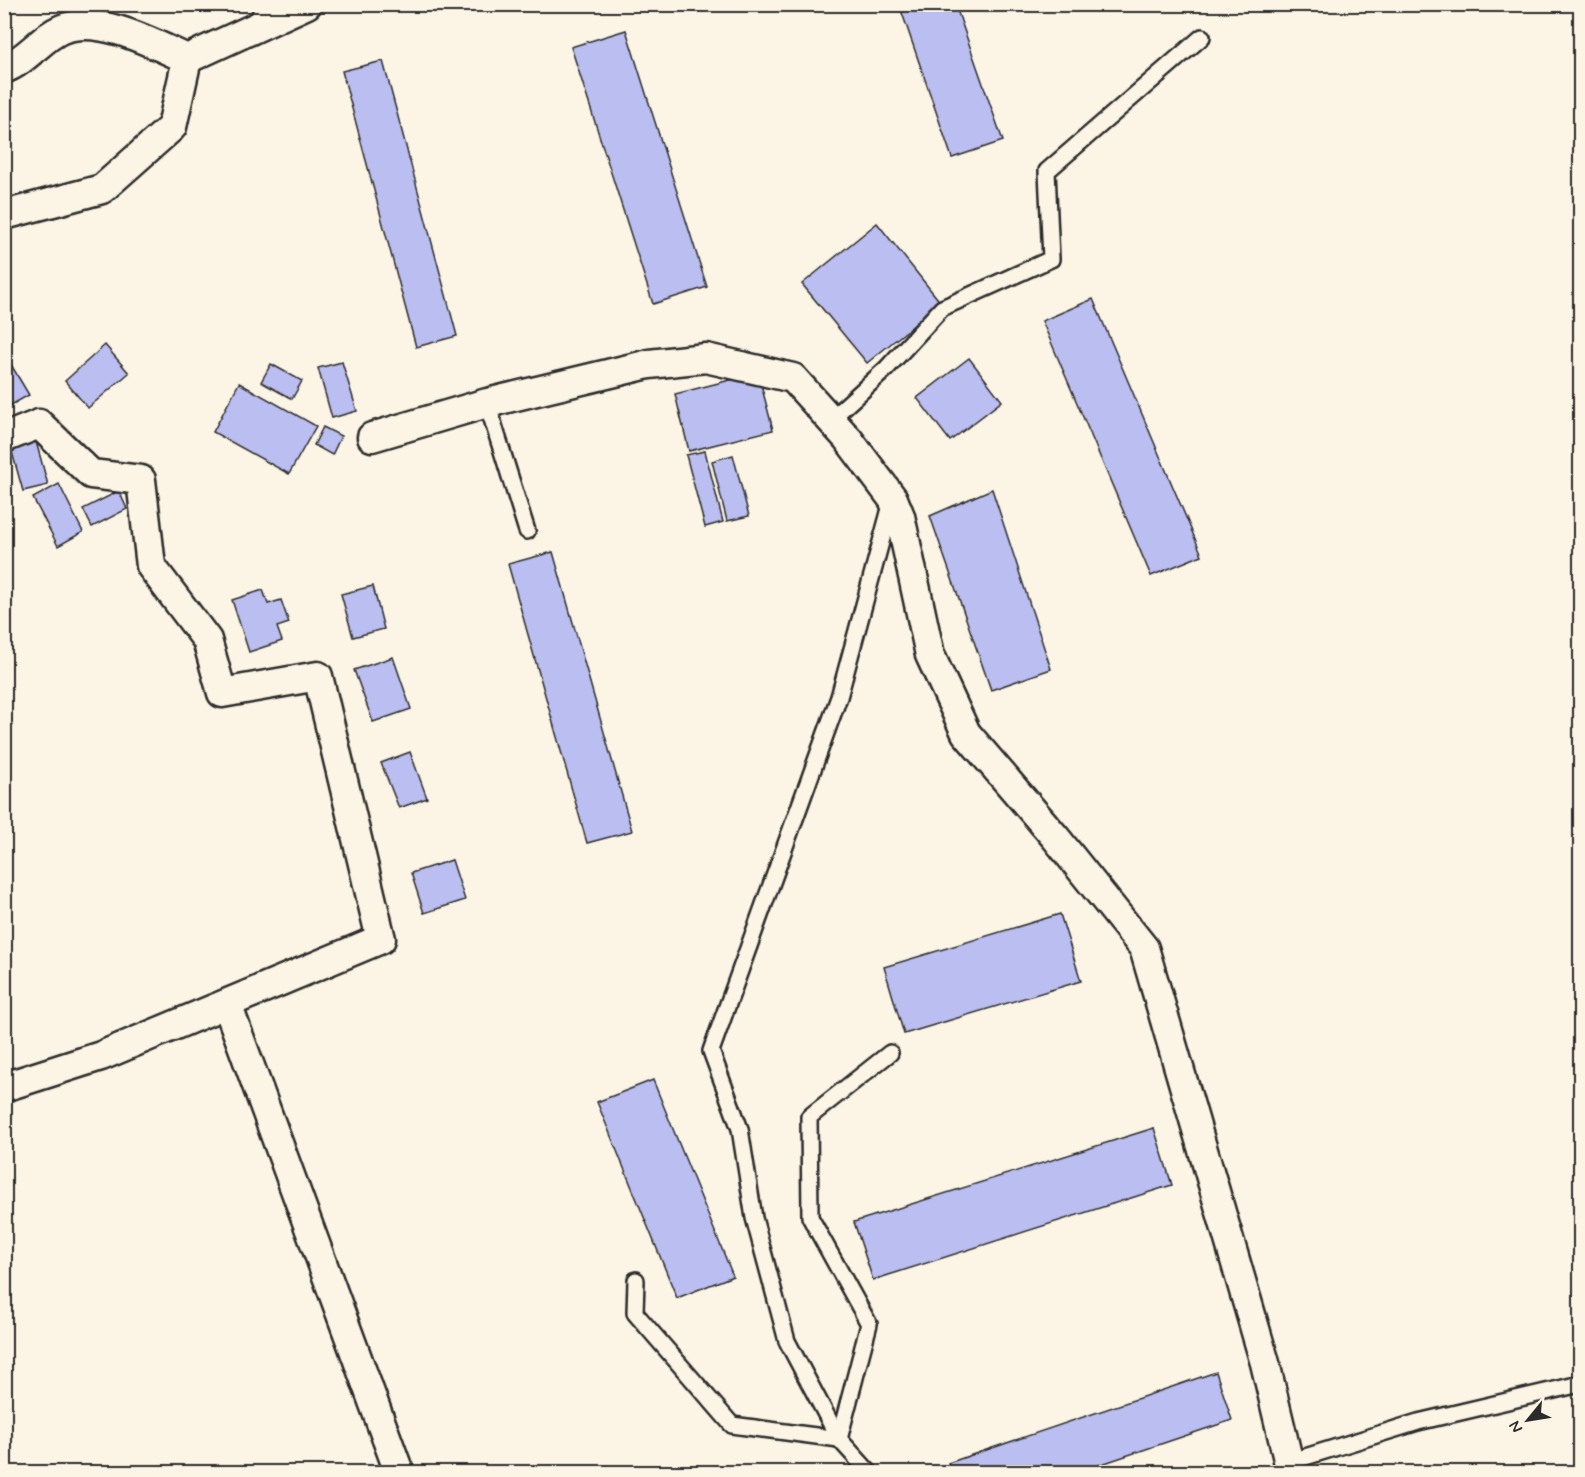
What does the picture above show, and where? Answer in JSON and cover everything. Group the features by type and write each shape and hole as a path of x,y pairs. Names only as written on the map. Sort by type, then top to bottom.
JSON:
{"street":[{"path":"4,69 16,64 62,29 88,15 187,59 254,31 308,4"},
{"path":"4,215 102,189 172,127 187,59"},
{"path":"372,437 487,403 649,364 706,358 793,378 831,419 893,499 900,516 930,655 966,734 1056,838 1144,948 1265,1363 1290,1467"},
{"path":"4,438 39,424 91,474 141,480 151,566 207,640 222,693 318,675 381,939 101,1056 4,1087"},
{"path":"227,1004 399,1473"}],"lane":[{"path":"254,31 264,4"},
{"path":"831,419 886,369 942,308 1052,258 1047,171 1202,38"},
{"path":"487,403 527,531"},
{"path":"869,1473 839,1439 787,1341 754,1218 740,1129 711,1051 839,697 893,499"},
{"path":"839,1439 869,1324 810,1217 809,1117 890,1053"},
{"path":"636,1280 635,1313 732,1425 839,1439"},
{"path":"1290,1467 1418,1422 1581,1384"}],"building":[{"path":"899,4 955,4 1003,141 952,158"},
{"path":"626,30 707,287 653,304 571,47"},
{"path":"383,61 457,336 416,347 342,71"},
{"path":"877,223 941,303 867,363 802,284"},
{"path":"1093,299 1202,555 1151,576 1042,321"},
{"path":"105,345 129,373 88,408 65,381"},
{"path":"969,358 1002,401 950,441 917,398"},
{"path":"342,362 357,411 332,418 318,368"},
{"path":"10,363 29,395 4,409 4,366"},
{"path":"271,364 302,381 292,399 261,382"},
{"path":"758,373 773,430 689,451 675,394"},
{"path":"239,383 316,426 289,474 213,432"},
{"path":"323,427 341,436 332,455 314,445"},
{"path":"35,438 48,485 23,491 10,445"},
{"path":"705,451 723,522 705,527 686,455"},
{"path":"733,455 749,516 727,521 712,461"},
{"path":"59,484 83,532 58,546 33,498"},
{"path":"992,489 1051,669 991,690 930,516"},
{"path":"119,491 127,509 92,527 83,509"},
{"path":"553,552 632,831 587,843 508,564"},
{"path":"373,586 384,629 353,637 341,594"},
{"path":"263,590 268,604 281,600 289,623 277,627 282,641 249,652 232,600"},
{"path":"393,657 411,709 373,722 354,670"},
{"path":"410,752 427,798 399,808 381,763"},
{"path":"452,860 465,900 424,913 411,873"},
{"path":"1060,914 1081,981 904,1034 884,967"},
{"path":"653,1080 733,1276 677,1298 597,1102"},
{"path":"1154,1128 1172,1185 873,1280 854,1222"},
{"path":"1216,1372 1232,1420 1078,1472 951,1472 948,1463"}]}
